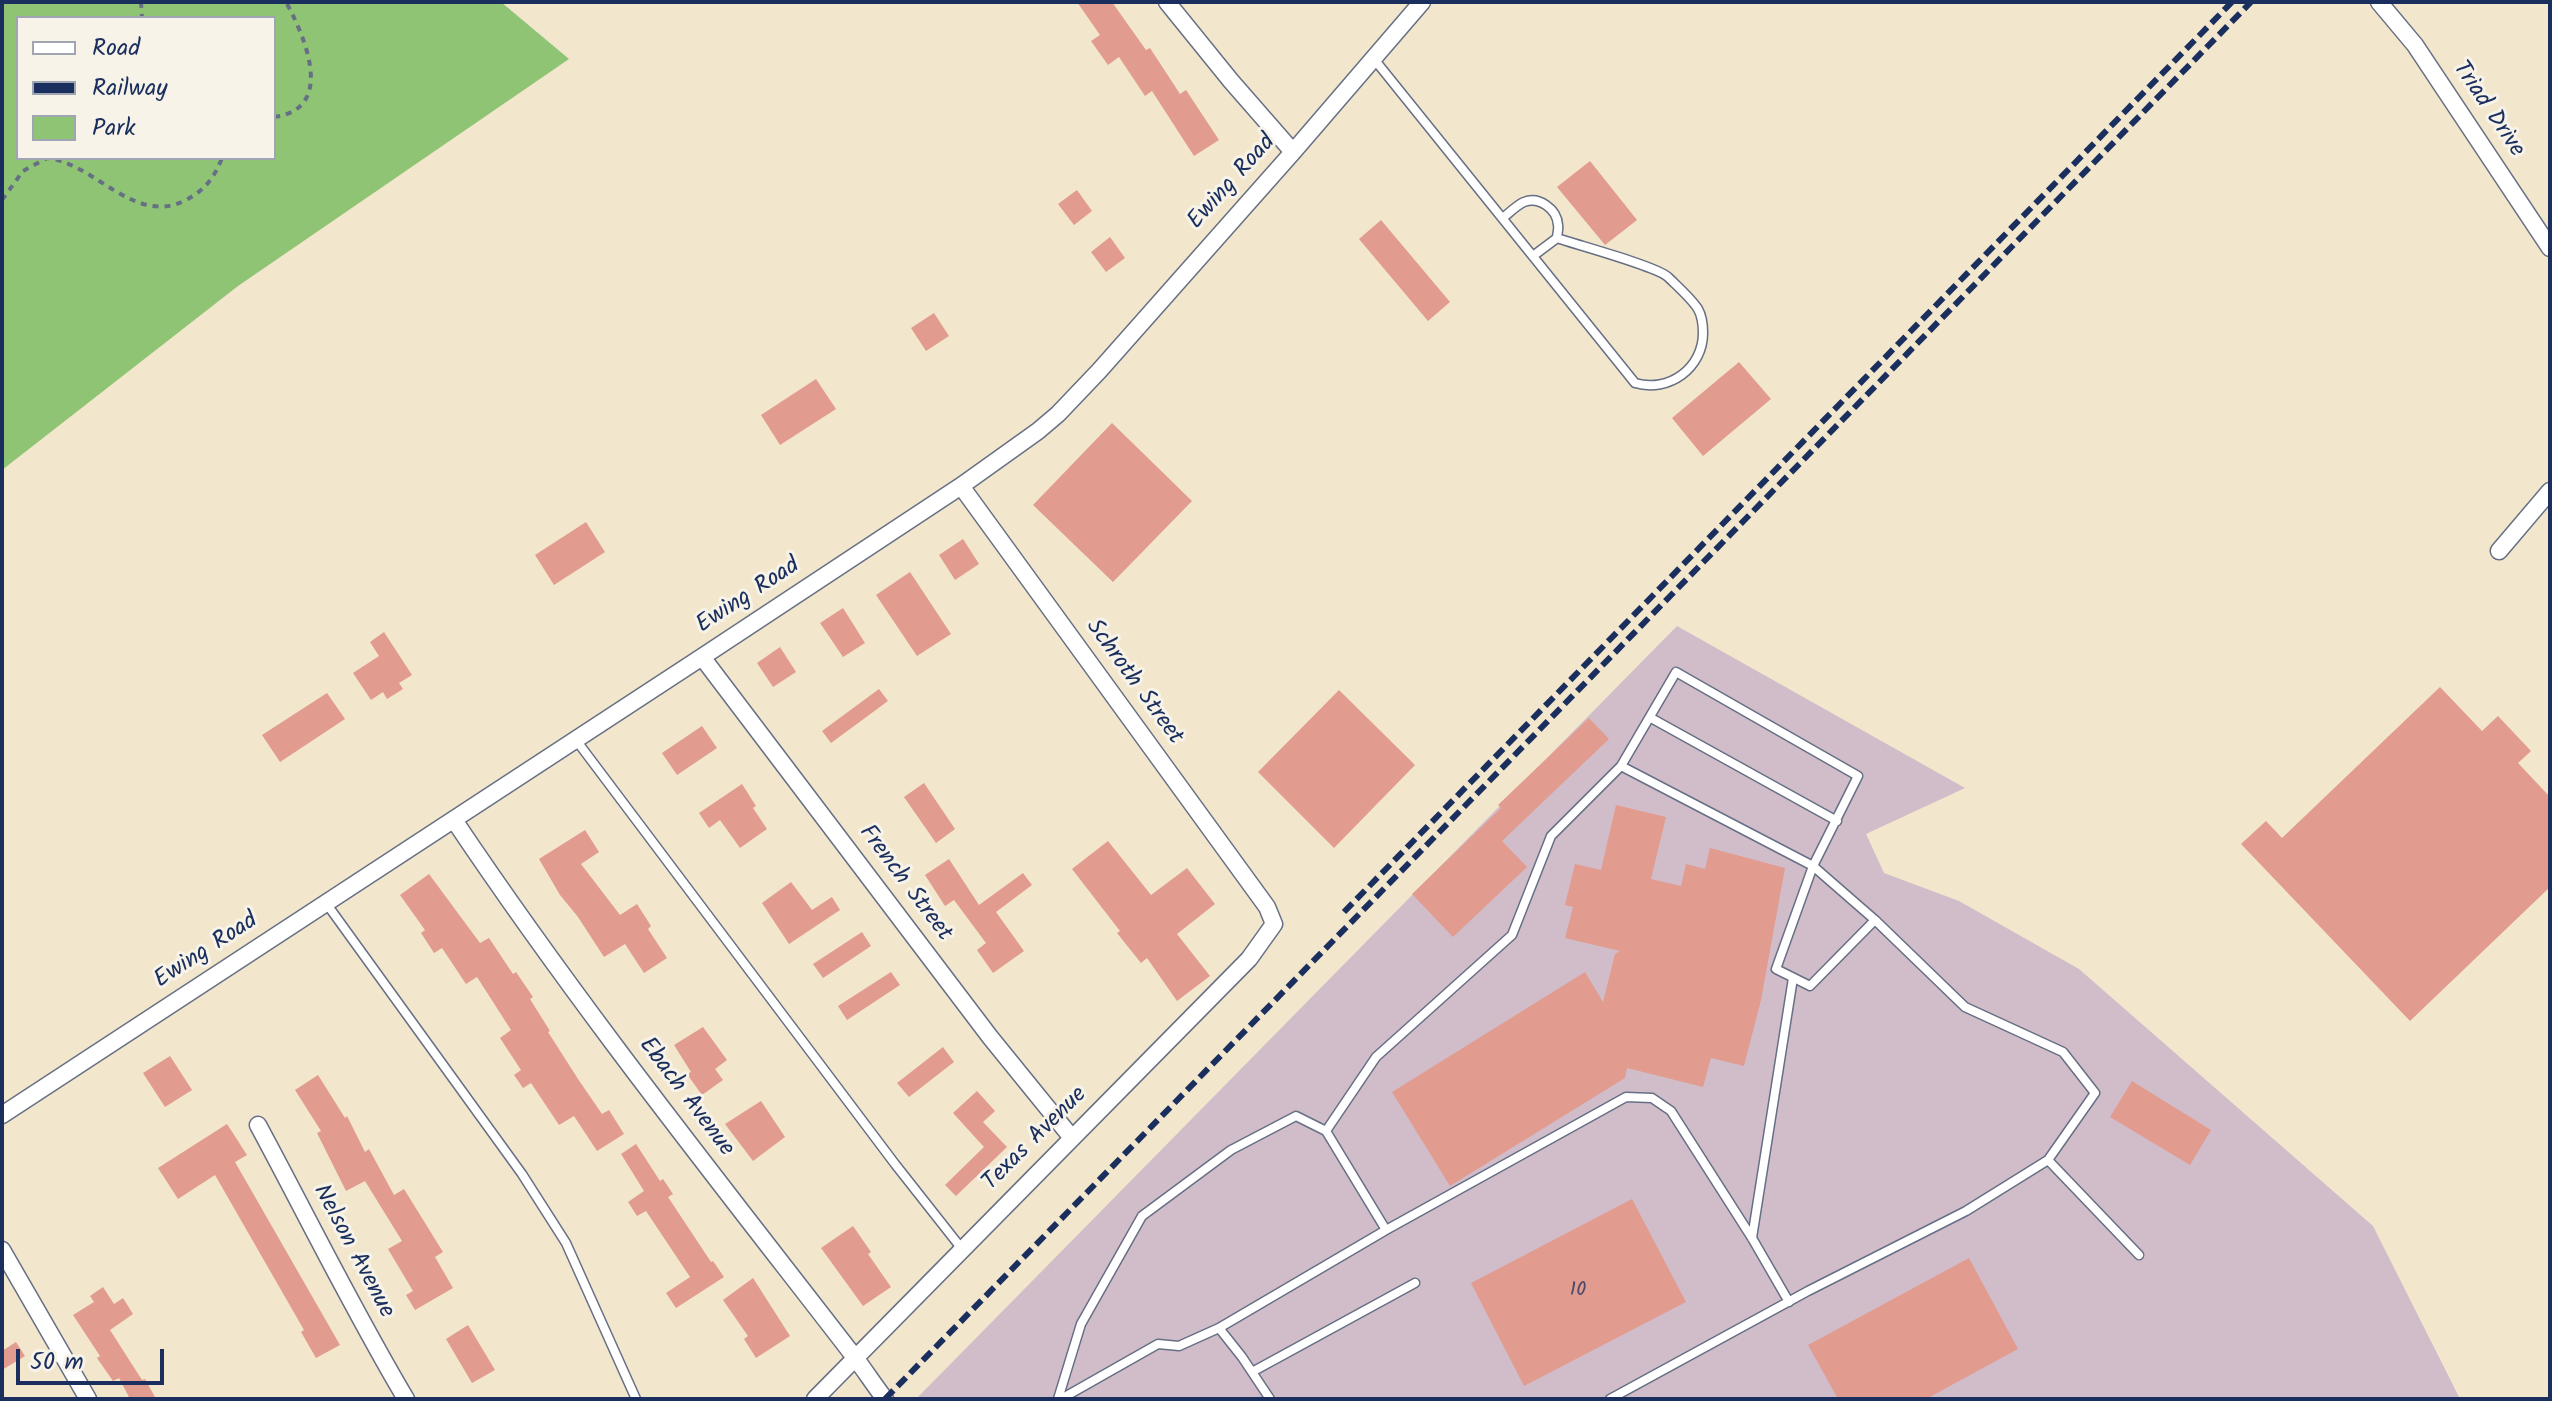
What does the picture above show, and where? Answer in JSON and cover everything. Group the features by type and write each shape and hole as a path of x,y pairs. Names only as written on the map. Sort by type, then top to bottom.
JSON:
{"street":[{"path":"1167,2 1293,152"},
{"name":"Ewing Road","path":"2,1115 961,486 1058,414 1293,152 1422,2"},
{"name":"Triad Drive","path":"2379,2 2415,45 2550,248"},
{"name":"Schroth Street","path":"961,486 1267,907"},
{"path":"2499,551 2550,491"},
{"name":"French Street","path":"702,657 990,1037 1072,1138"},
{"name":"Ebach Avenue","path":"454,820 502,892 601,1026 885,1399"},
{"name":"Texas Avenue","path":"815,1399 1249,959 1274,924 1267,907"},
{"name":"Nelson Avenue","path":"258,1125 373,1344 406,1399"},
{"path":"2,1250 88,1399"}],"lane":[{"path":"1373,58 1635,383 1648,387 1670,383 1694,364 1703,346 1703,323 1698,309 1665,274 1557,238"},
{"path":"1503,218 1522,202 1532,200 1544,203 1554,213 1559,224 1557,238 1533,256"},
{"path":"1326,1131 1376,1057 1512,935 1551,836 1621,766 1676,672 1858,776 1813,866 1776,969 1810,986 1875,920"},
{"path":"1651,718 1837,821"},
{"path":"576,740 962,1249"},
{"path":"1610,1399 1966,1211 2048,1160 2095,1093 2063,1052 1965,1007 1875,920 1813,866 1621,766"},
{"path":"326,903 522,1174 566,1243 636,1399"},
{"path":"1752,1238 1793,978"},
{"path":"1060,1399 1158,1344 1179,1346 1219,1328 1386,1230 1626,1097 1652,1098 1671,1111 1789,1302"},
{"path":"1060,1399 1081,1324 1142,1216 1231,1150 1296,1116 1326,1131 1386,1230"},
{"path":"2048,1160 2139,1255"},
{"path":"1252,1372 1415,1283"},
{"path":"1219,1328 1270,1399"}],"path":[{"path":"276,117 305,100 310,83 309,51 286,2"},
{"path":"2,200 23,171 43,160"},
{"path":"55,160 67,163 143,204 164,208 203,191 221,160"}],"shaded area":[{"path":"1677,626 1965,788 1866,834 1884,873 1959,901 2079,969 2373,1226 2460,1399 916,1399"}],"green space":[{"path":"2,2 501,2 569,59 238,286 2,470"}],"building":[{"path":"1077,2 1112,2 1146,50 1150,48 1180,94 1186,90 1219,140 1194,156 1152,91 1145,96 1119,57 1108,65 1091,41 1100,35"},
{"path":"1590,161 1637,220 1605,245 1557,187"},
{"path":"1077,190 1092,211 1074,225 1058,204"},
{"path":"1381,220 1450,302 1428,321 1359,239"},
{"path":"1110,237 1125,258 1106,272 1091,252"},
{"path":"934,313 949,336 926,351 911,328"},
{"path":"1739,362 1771,399 1703,456 1672,418"},
{"path":"816,379 836,409 780,445 761,415"},
{"path":"1112,423 1192,501 1113,582 1033,505"},
{"path":"586,522 605,552 554,585 535,555"},
{"path":"963,539 979,564 955,580 939,555"},
{"path":"910,572 951,634 917,656 876,595"},
{"path":"843,608 865,643 843,657 820,623"},
{"path":"384,632 412,675 399,683 403,689 387,699 383,692 371,700 353,673 379,656 370,642"},
{"path":"780,647 796,672 773,687 757,663"},
{"path":"2440,687 2482,731 2498,716 2531,751 2518,763 2550,797 2550,887 2410,1021 2241,844 2266,821 2282,838"},
{"path":"879,689 888,701 831,743 822,731"},
{"path":"1339,690 1415,765 1334,848 1258,772"},
{"path":"327,693 345,719 280,762 262,735"},
{"path":"1589,718 1609,739 1502,841 1527,867 1453,937 1412,894 1501,808 1498,805"},
{"path":"702,726 717,748 677,775 662,753"},
{"path":"924,783 955,829 936,843 904,797"},
{"path":"742,784 767,829 740,848 720,820 709,828 699,813"},
{"path":"1616,805 1666,817 1651,879 1681,886 1686,864 1705,869 1710,848 1785,868 1761,1000 1744,1066 1711,1058 1703,1087 1627,1068 1625,1078 1450,1186 1392,1092 1585,972 1603,1002 1615,954 1620,951 1565,938 1573,907 1565,905 1575,864 1601,870"},
{"path":"585,830 599,852 581,864 620,915 637,904 651,926 648,929 667,958 644,973 625,944 604,957 539,859"},
{"path":"1108,841 1151,895 1187,868 1215,904 1177,934 1210,976 1177,1001 1147,958 1141,963 1117,933 1120,931 1072,869"},
{"path":"949,859 979,905 1023,873 1032,885 996,912 1024,951 993,973 977,950 986,943 954,900 945,906 925,875"},
{"path":"429,874 480,943 489,938 513,974 516,972 578,1079 602,1114 609,1110 624,1134 597,1151 574,1116 559,1125 531,1083 523,1088 514,1075 521,1070 500,1038 511,1030 477,977 466,984 442,948 434,953 421,933 425,930 400,895"},
{"path":"791,882 812,910 832,897 840,910 789,944 762,903"},
{"path":"862,932 871,946 823,978 813,964"},
{"path":"891,972 900,985 847,1020 838,1006"},
{"path":"703,1027 727,1060 715,1069 723,1080 702,1095 687,1074 691,1072 674,1045"},
{"path":"943,1047 954,1062 909,1097 897,1083"},
{"path":"170,1056 192,1090 165,1107 143,1073"},
{"path":"318,1075 345,1118 347,1116 365,1152 369,1149 394,1195 404,1189 443,1252 435,1257 453,1288 415,1310 406,1295 413,1291 388,1249 402,1241 365,1181 346,1191 317,1133 321,1131 295,1090"},
{"path":"2132,1081 2211,1130 2190,1165 2110,1117"},
{"path":"977,1091 995,1111 983,1122 1007,1147 956,1196 945,1185 984,1147 953,1113"},
{"path":"761,1101 785,1137 753,1161 725,1124"},
{"path":"227,1124 247,1155 235,1162 340,1345 316,1358 301,1332 304,1330 215,1175 178,1199 158,1168"},
{"path":"636,1144 660,1181 663,1179 673,1194 668,1197 724,1277 676,1308 666,1293 690,1277 646,1211 637,1216 628,1202 644,1191 621,1154"},
{"path":"1632,1199 1686,1302 1524,1386 1471,1283"},
{"path":"853,1226 891,1287 863,1306 821,1248"},
{"path":"1969,1258 2018,1349 1926,1399 1838,1399 1808,1345"},
{"path":"753,1278 790,1336 756,1358 744,1339 748,1336 723,1300"},
{"path":"103,1287 114,1304 123,1298 133,1314 110,1330 156,1399 130,1399 119,1378 113,1381 97,1358 100,1356 73,1315 94,1302 90,1296"},
{"path":"468,1325 495,1370 472,1383 446,1339"},
{"path":"16,1342 25,1356 2,1370 2,1351"}],"railway":[{"path":"1344,912 2232,2"},
{"path":"885,1399 2251,2"}]}
